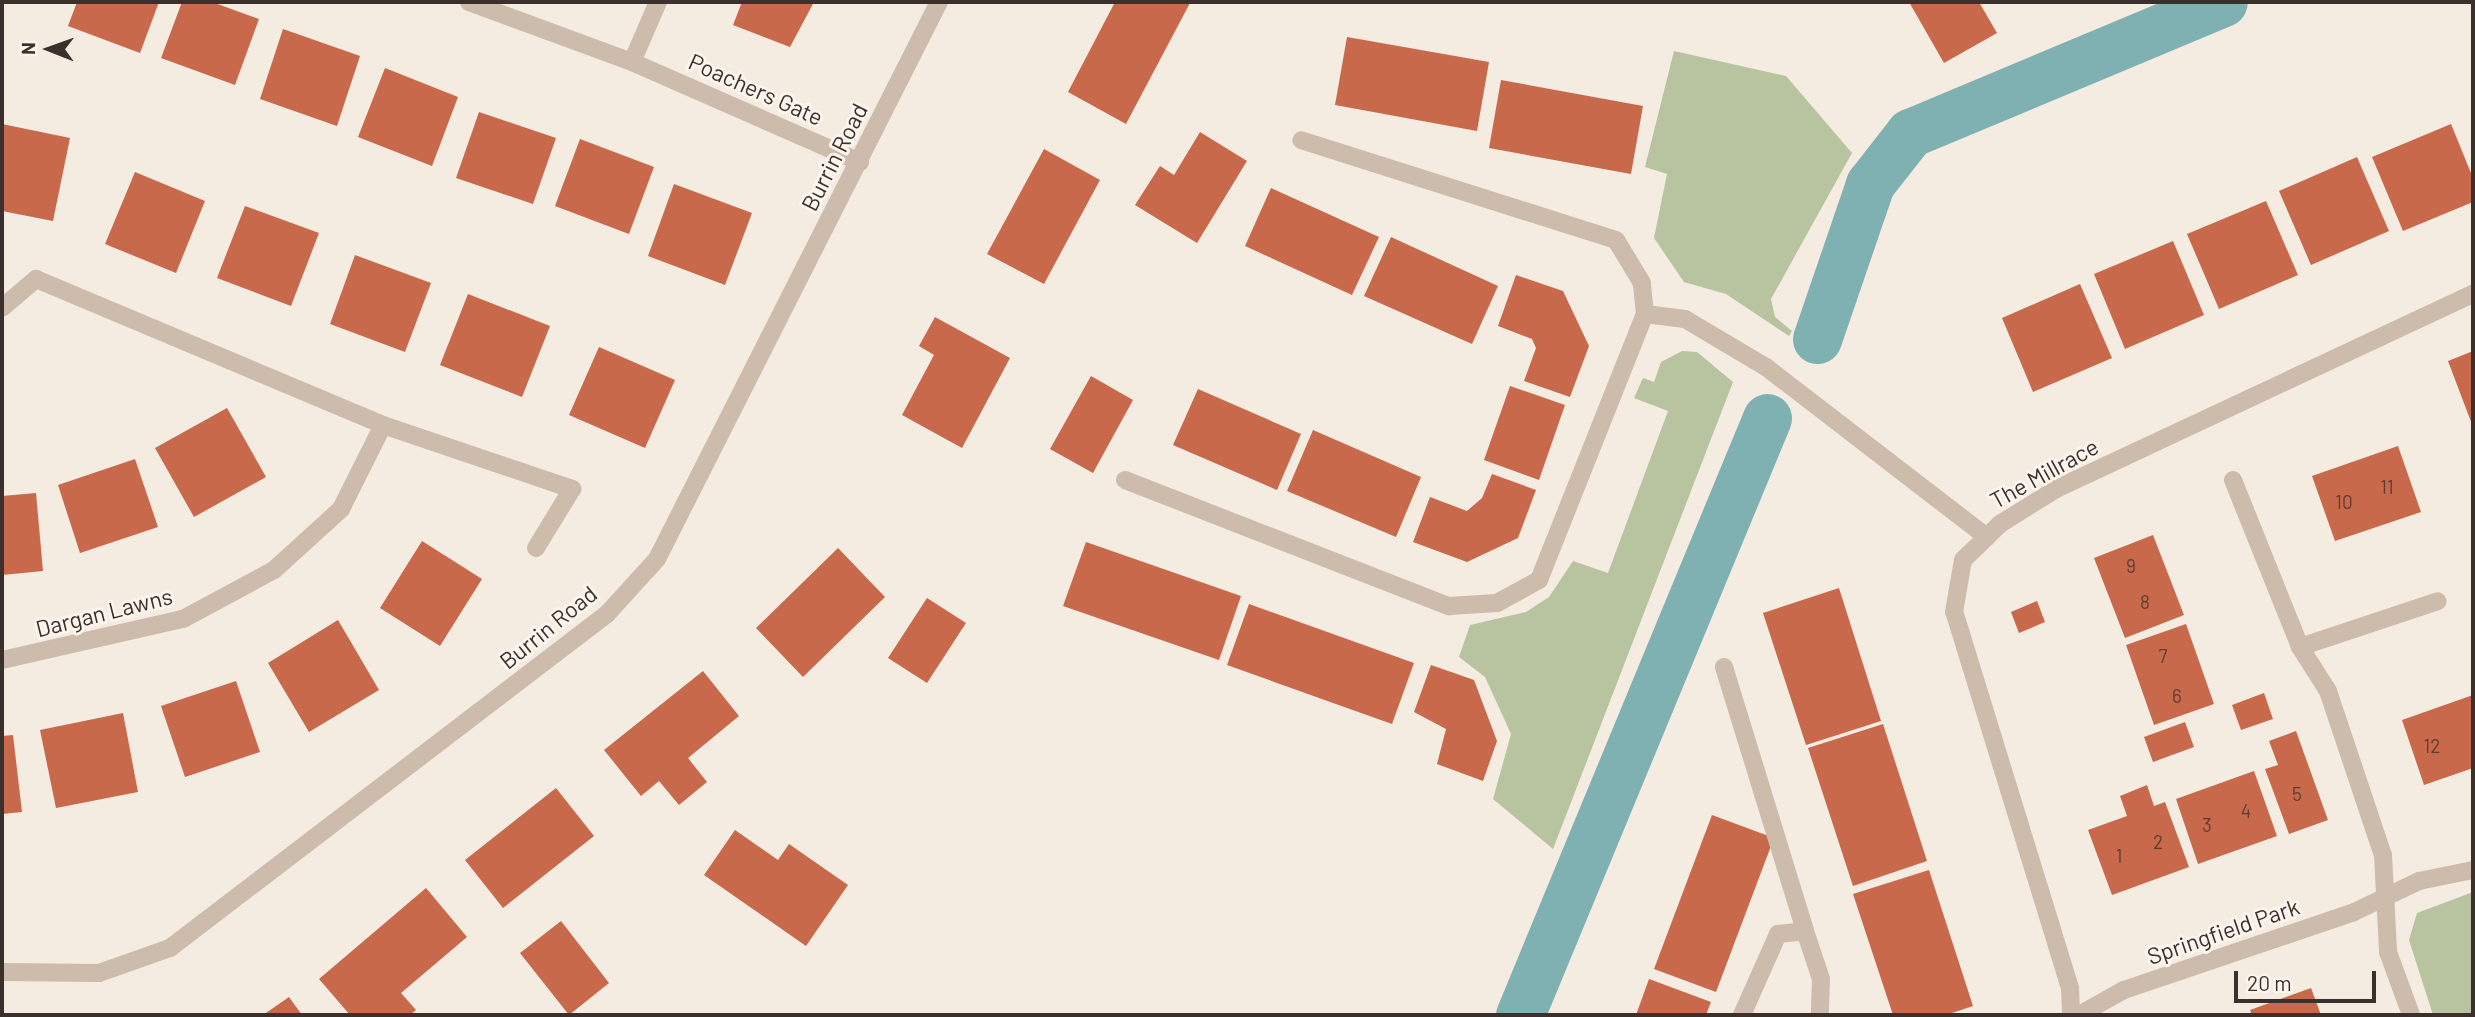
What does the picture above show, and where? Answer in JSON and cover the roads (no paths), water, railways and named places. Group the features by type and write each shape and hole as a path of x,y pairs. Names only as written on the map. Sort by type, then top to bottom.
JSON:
{"street":[{"name":"Poachers Gate","path":"469,2 632,62 860,162"},
{"path":"632,62 658,2"},
{"name":"Burrin Road","path":"2,972 99,973 170,948 607,614 657,559 939,2"},
{"path":"1125,480 1449,606 1497,603 1539,580 1645,314 1642,283 1616,240 1301,140"},
{"path":"2,307 36,279 383,425 572,489 536,548"},
{"name":"The Millrace","path":"2071,1015 2070,988 1955,612 1962,560 1987,537 2056,489 2473,294"},
{"path":"1645,314 1685,319 1766,367 1823,408 1987,537"},
{"name":"Dargan Lawns","path":"2,660 183,619 274,569 341,509 383,425"},
{"path":"2233,480 2300,648 2328,691 2383,855 2382,896 2388,952 2411,1015"},
{"path":"2300,648 2438,601"},
{"path":"1724,667 1821,979 1820,1015"},
{"name":"Springfield Park","path":"2079,1015 2124,990 2352,914 2382,896 2473,870"},
{"path":"1742,1015 1778,934 1805,931"}],"waterway":[{"path":"1817,339 1870,184 1910,133 2223,2"},
{"path":"1520,1015 1767,418"}]}
